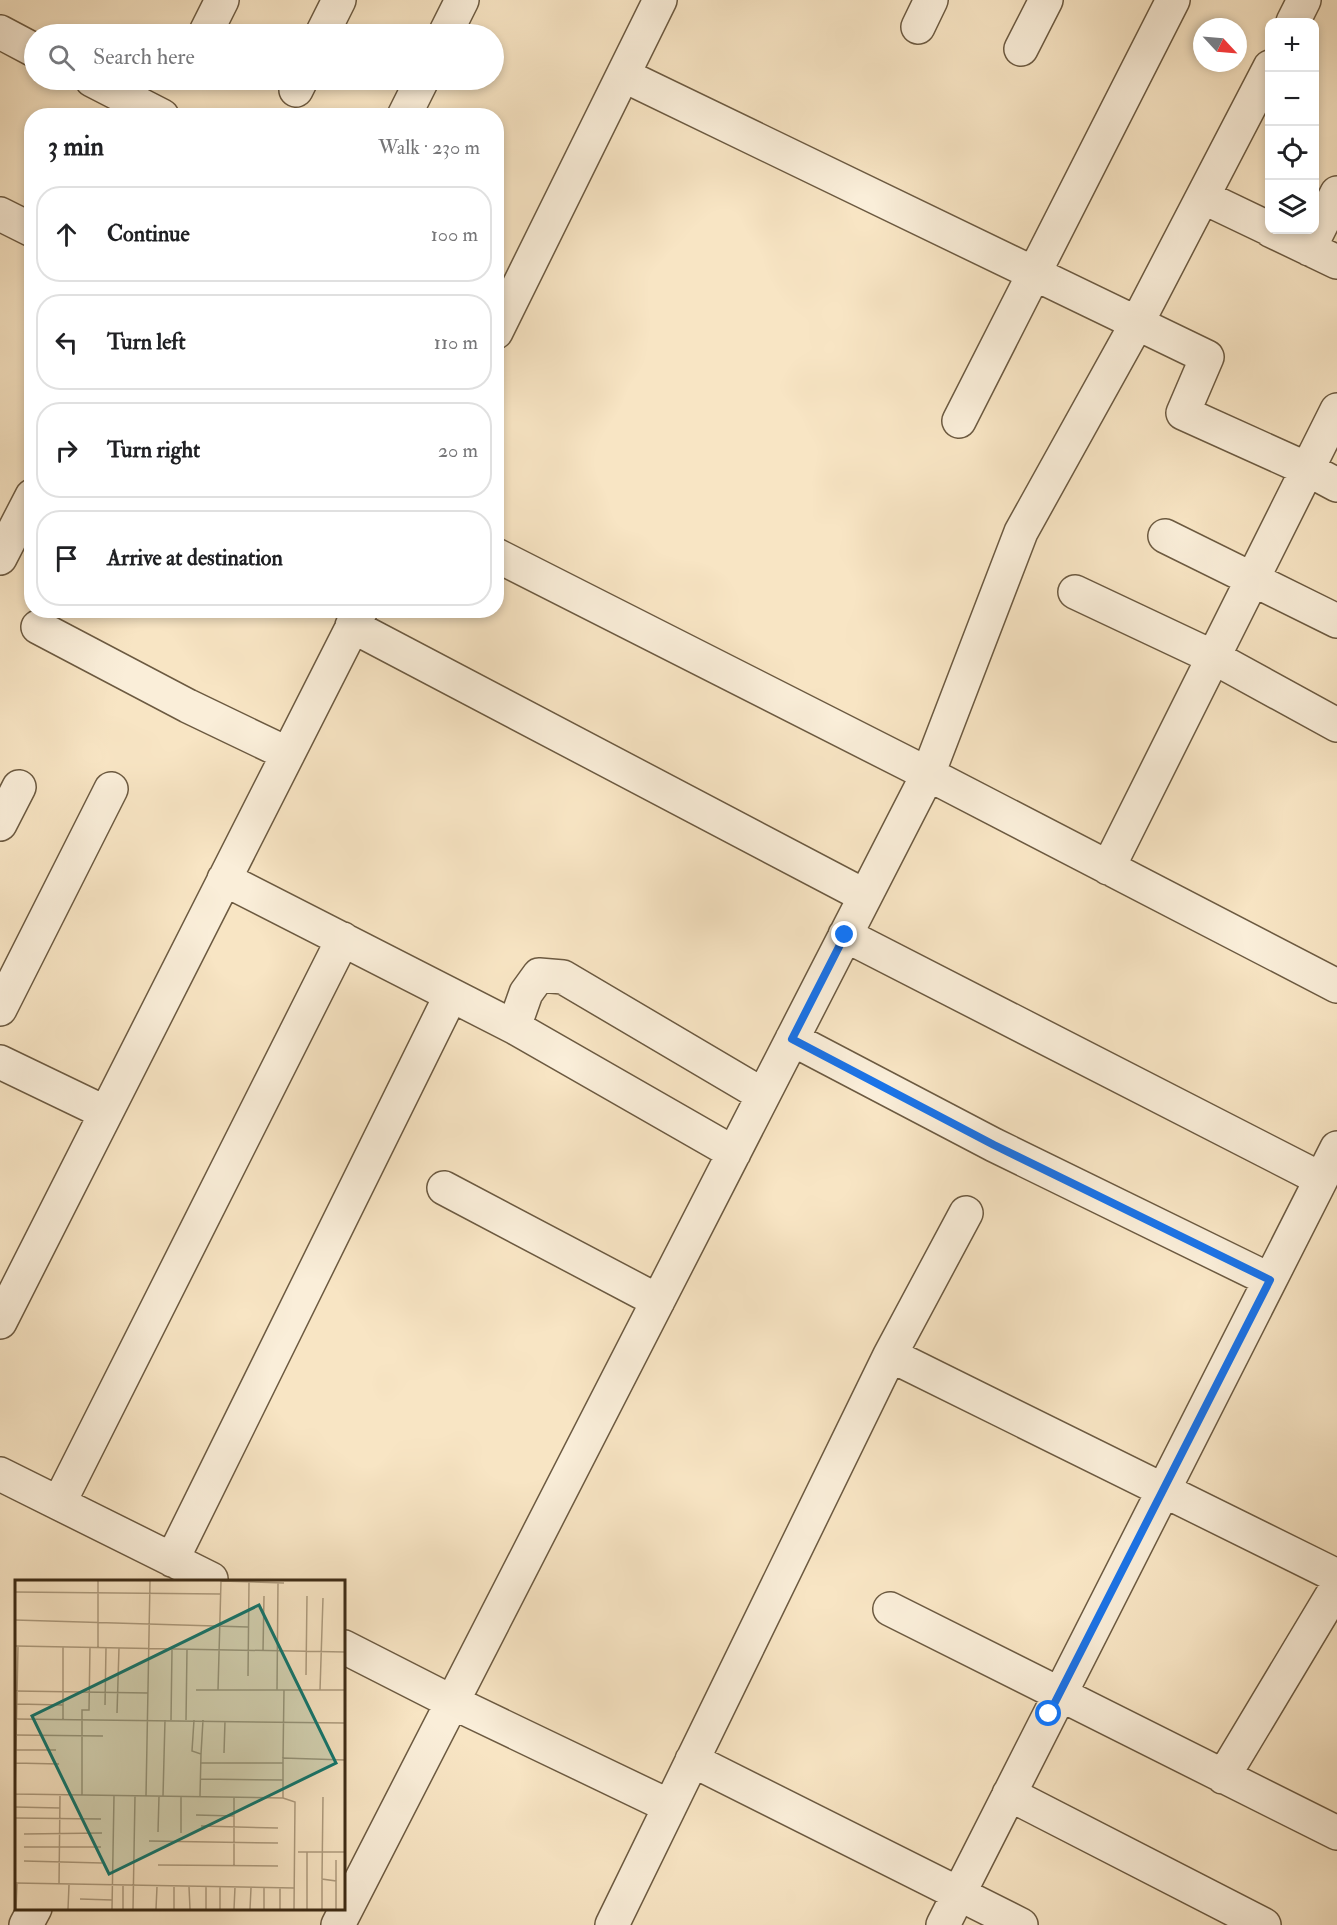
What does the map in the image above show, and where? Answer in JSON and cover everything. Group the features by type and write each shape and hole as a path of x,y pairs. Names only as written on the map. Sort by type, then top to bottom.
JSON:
{"street":[{"path":"210,24 222,0"},
{"path":"327,24 339,0"},
{"path":"450,24 462,0"},
{"path":"506,291 623,75 660,0"},
{"path":"1021,48 1046,0"},
{"path":"959,421 1173,0"},
{"path":"1295,18 1304,0"},
{"path":"0,32 24,45"},
{"path":"338,1925 928,774 1021,532 1137,323 1267,72"},
{"path":"623,75 1207,357 1183,413 1337,485"},
{"path":"111,90 146,108"},
{"path":"408,108 417,90"},
{"path":"1280,234 1323,255 1337,193"},
{"path":"1203,196 1265,227"},
{"path":"0,214 24,226"},
{"path":"1108,867 1337,410"},
{"path":"0,558 24,512"},
{"path":"1165,536 1337,621"},
{"path":"504,559 928,774 1337,986"},
{"path":"1075,592 1213,657 1337,725"},
{"path":"0,1322 357,618 865,896"},
{"path":"38,627 188,706 288,754"},
{"path":"0,824 19,787"},
{"path":"0,1009 111,789"},
{"path":"224,879 514,1027 734,1153"},
{"path":"845,935 1322,1179"},
{"path":"59,1503 343,939"},
{"path":"514,1027 526,993 539,975 563,977 763,1095"},
{"path":"172,1560 451,995"},
{"path":"792,1039 994,1145 1270,1280"},
{"path":"0,1062 106,1113"},
{"path":"943,1925 1337,1148"},
{"path":"444,1188 658,1301"},
{"path":"612,1925 890,1355 966,1213"},
{"path":"890,1355 1337,1576"},
{"path":"0,1473 210,1580"},
{"path":"1223,1777 1337,1587"},
{"path":"891,1610 1337,1833"},
{"path":"345,1648 452,1702 669,1806"},
{"path":"692,1760 1021,1925"},
{"path":"1009,1794 1264,1925"},
{"path":"26,1925 34,1910"}],"route":[{"path":"845,935 792,1039 994,1145 1270,1280 1049,1714"}]}
